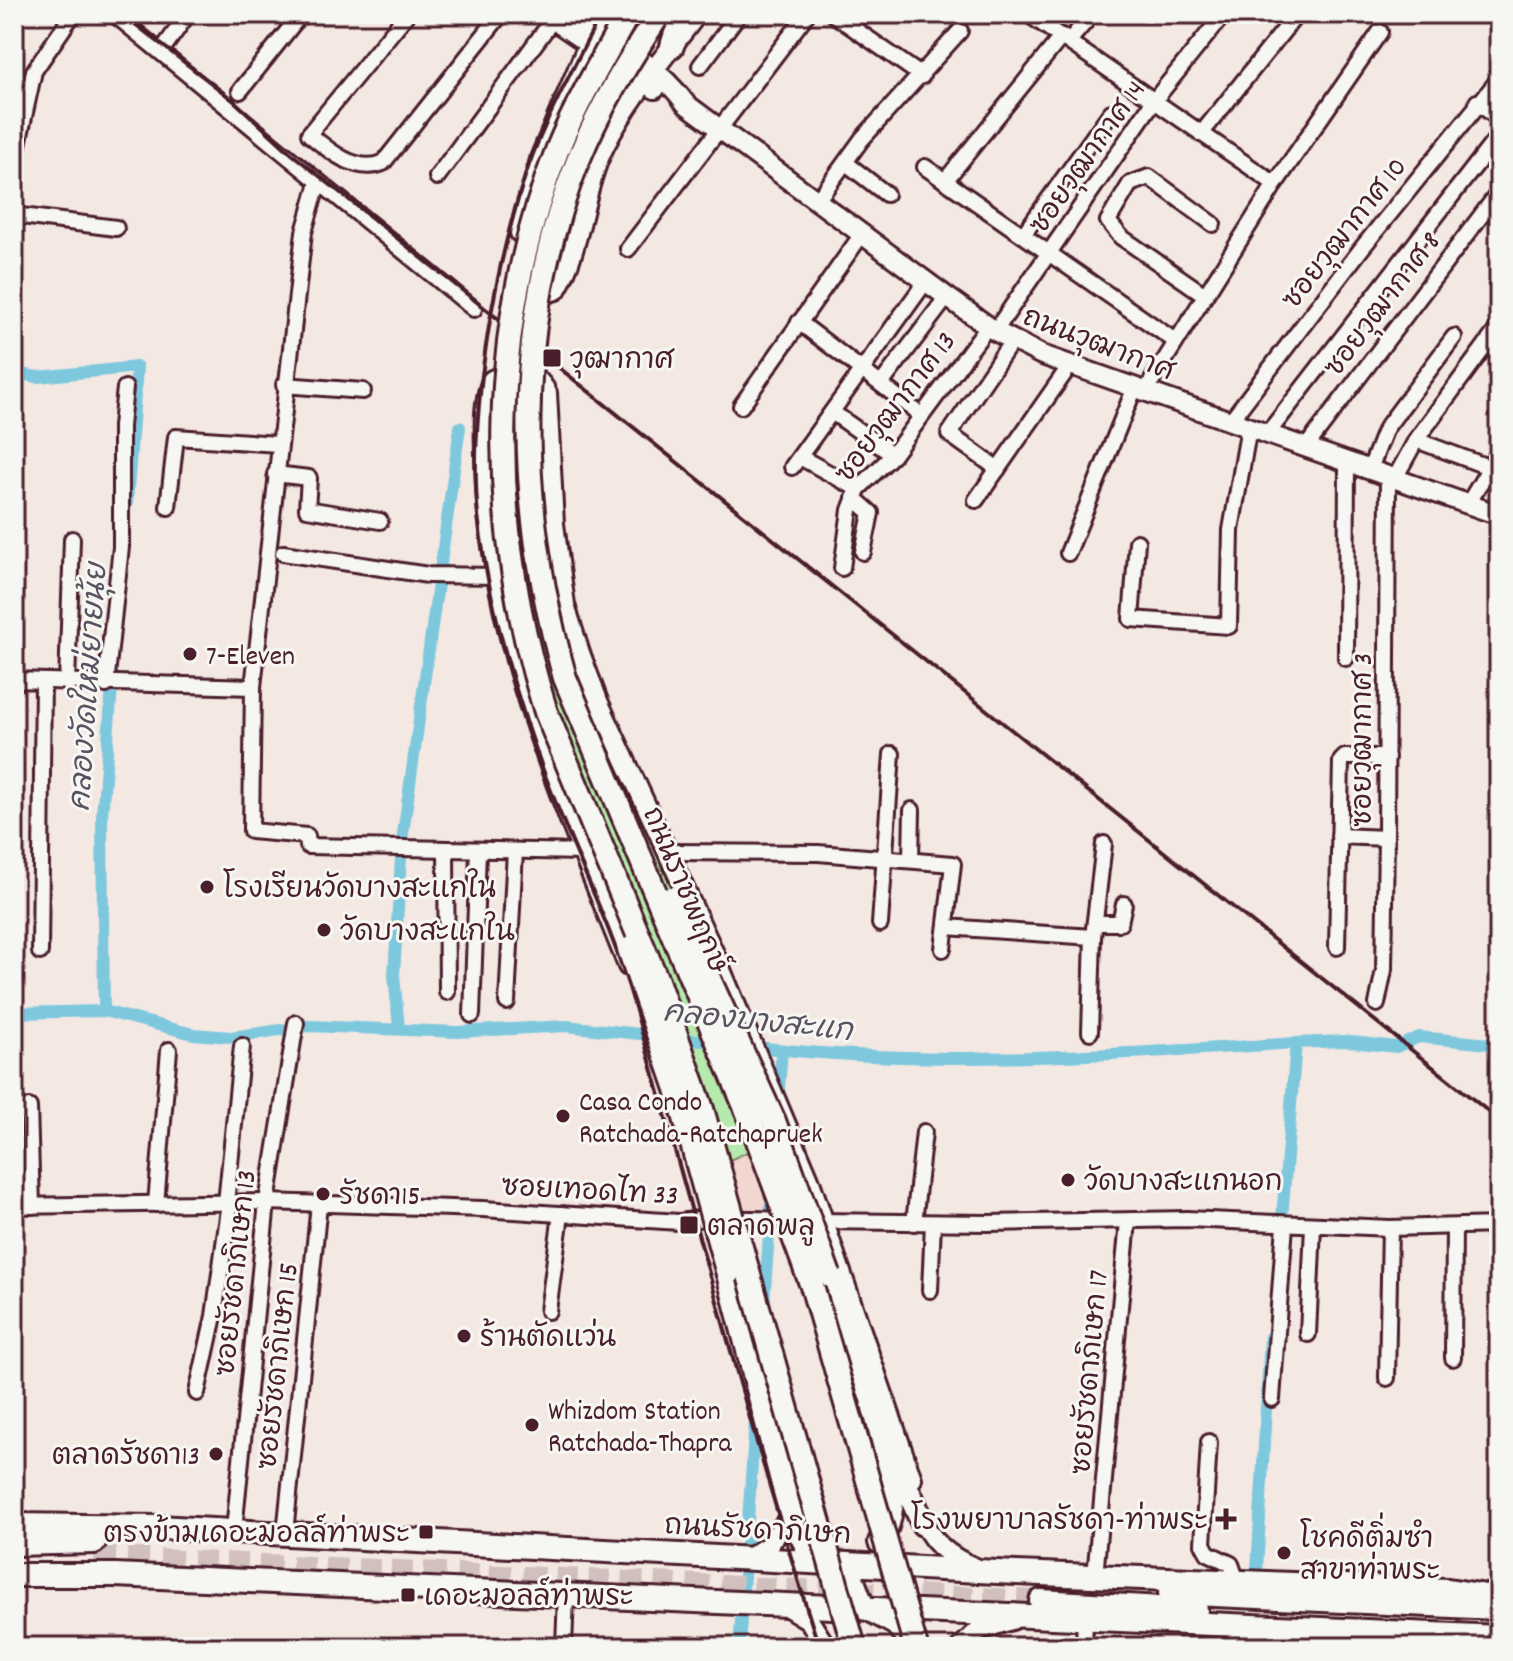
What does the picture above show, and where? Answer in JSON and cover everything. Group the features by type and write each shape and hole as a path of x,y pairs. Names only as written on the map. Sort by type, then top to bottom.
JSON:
{"main road":[{"path":"579,14 594,24 541,156 512,265 516,285 528,293 540,295 556,290 564,277 587,191 604,145 632,101 697,14"},
{"path":"628,14 570,123 538,206 503,386 500,437 503,484 520,616 546,712 656,978 698,1094 851,1647"},
{"name":"ถนนราชพฤกษ์","path":"659,14 625,67 579,159 541,295 530,372 526,450 544,603 565,678 747,1111 813,1289 916,1647"},
{"path":"632,101 642,96 677,98 672,77 672,46 682,14"},
{"path":"560,18 579,67"},
{"name":"ถนนวุฒากาศ","path":"560,18 594,24 677,98 947,297 1012,341 1499,515"},
{"name":"ถนนราชพฤกษ์","path":"791,1515 771,1468 704,1218 648,1026 523,686 497,576 485,477 486,393 492,380 504,374 528,373 541,381 547,393 548,460 565,605 598,701 670,852 755,1047 824,1221 901,1443 923,1524 943,1549 978,1569"},
{"path":"565,758 585,826 677,1089 791,1515 806,1545 815,1552 848,1562 874,1551 890,1516 891,1474 873,1404"},
{"path":"610,785 697,946 774,1121 873,1404 923,1524"},
{"path":"752,1556 768,1546 791,1515"},
{"name":"ถนนรัชดาภิเษก","path":"14,1525 234,1530 1095,1576 1448,1590 1499,1598"},
{"path":"14,1544 94,1549 14,1559"},
{"path":"848,1562 866,1610"},
{"path":"14,1575 115,1575 866,1610 1036,1602 1499,1608"},
{"path":"1448,1590 1499,1588"},
{"path":"1036,1602 1085,1620 1499,1645"},
{"path":"961,1647 979,1630 1036,1602 1499,1628"},
{"path":"786,1606 809,1620 826,1647"},
{"path":"851,1647 852,1628 866,1610"},
{"name":"ถนนราชพฤกษ์","path":"866,1610 894,1625 916,1647"},
{"path":"1444,1640 1499,1637"}],"street":[{"path":"14,163 34,71 73,14"},
{"path":"114,14 474,309"},
{"path":"165,46 188,14"},
{"path":"240,91 301,14"},
{"path":"407,14 309,134 345,160 375,166 383,163 501,14"},
{"path":"700,66 739,14"},
{"path":"628,249 807,14"},
{"path":"833,14 922,76"},
{"path":"945,181 1065,39 1092,14"},
{"name":"ซอยวุฒากาศ 14","path":"991,328 1049,253 1153,102 1224,14"},
{"path":"1201,134 1297,14"},
{"path":"1036,16 1153,102 1275,184"},
{"path":"437,177 560,18"},
{"path":"817,201 862,139 960,31"},
{"path":"1068,553 1141,388 1175,341 1275,184 1380,32"},
{"name":"ซอยวุฒากาศ 10","path":"1240,424 1477,102 1499,79"},
{"path":"1477,102 1499,119"},
{"path":"1023,235 1111,112"},
{"path":"1268,433 1499,135"},
{"path":"846,163 886,194"},
{"path":"925,167 1175,341"},
{"path":"1205,295 1121,237 1108,221 1130,184 1149,177 1213,224"},
{"path":"318,183 304,232 284,385 253,687 251,831 307,836 308,846 583,852"},
{"name":"ซอยวุฒากาศ 8","path":"1306,447 1499,192"},
{"path":"14,215 116,228"},
{"path":"741,406 862,234"},
{"path":"863,552 871,513 856,494 796,462 926,281"},
{"path":"881,384 947,297"},
{"path":"799,322 921,415"},
{"path":"1384,474 1416,440 1499,327"},
{"name":"ซอยวุฒากาศ 13","path":"842,568 856,494 893,455 991,328"},
{"path":"1384,474 1386,428 1454,337"},
{"path":"998,469 949,434 1012,341"},
{"path":"976,500 1071,364"},
{"path":"284,385 363,391"},
{"path":"112,685 121,547 121,426 125,388"},
{"path":"832,412 893,455"},
{"path":"1137,542 1131,619 1229,626 1231,530 1240,424"},
{"path":"168,507 176,437 278,444"},
{"path":"1416,440 1494,468"},
{"path":"1468,504 1494,468 1499,452"},
{"path":"1346,658 1347,461"},
{"path":"275,474 309,478 307,509 380,521"},
{"name":"ซอยวุฒากาศ 3","path":"1377,1004 1384,970 1386,838 1384,474"},
{"path":"67,683 72,539"},
{"path":"283,553 428,575 497,576"},
{"path":"14,680 253,687"},
{"path":"40,952 43,681"},
{"path":"880,924 888,857 892,754"},
{"path":"1337,947 1342,758 1387,757"},
{"path":"911,859 912,810"},
{"path":"1339,836 1386,838"},
{"path":"1090,1032 1094,930 1104,844"},
{"path":"446,850 447,992"},
{"path":"472,1015 478,851"},
{"path":"507,1002 515,851"},
{"path":"670,852 888,857 953,864 943,949"},
{"path":"946,927 1094,930 1120,923 1124,904"},
{"name":"ซอยรัชดาภิเษก 13","path":"234,1530 267,1202 296,1023"},
{"path":"197,1393 214,1316 242,1046"},
{"path":"156,1204 169,1050"},
{"path":"29,1107 32,1206"},
{"path":"914,1223 924,1132"},
{"name":"ซอยเทอดไท 33","path":"14,1206 267,1202 679,1222 704,1218 914,1223 1187,1219 1390,1228 1499,1225"},
{"name":"ซอยรัชดาภิเษก 15","path":"285,1533 319,1204"},
{"path":"548,1311 561,1214"},
{"name":"ซอยรัชดาภิเษก 17","path":"1095,1576 1128,1221"},
{"path":"930,1290 933,1223"},
{"path":"1272,1399 1281,1225"},
{"path":"1308,1334 1313,1226"},
{"path":"1453,1358 1454,1227"},
{"path":"1387,1378 1390,1228"},
{"path":"1209,1442 1203,1544 1208,1553 1231,1564 1237,1581"},
{"path":"564,1647 566,1594"},
{"path":"1084,1647 1085,1620"}],"shaded area":[{"path":"688,1091 786,1134 812,1211 706,1212"}],"green space":[{"path":"521,378 537,433 541,491 560,609 786,1134 730,1160 688,1091 674,1094 534,701 497,385"}],"waterway":[{"name":"คลองวัดใหม่ยายนุ้ย","path":"14,373 38,377 137,367 127,504"},
{"path":"399,1029 394,975 402,841 460,427"},
{"name":"คลองวัดใหม่ยายนุ้ย","path":"104,1011 102,817 113,674"},
{"name":"คลองบางสะแก","path":"14,1013 104,1011 193,1034 231,1037 309,1026 457,1032 566,1026 722,1043"},
{"name":"คลองบางสะแก","path":"748,1046 817,1053 953,1058 1090,1055 1344,1041 1396,1047 1419,1037 1499,1045"},
{"path":"1281,1231 1296,1043"},
{"path":"778,1101 782,1050"},
{"path":"764,1305 772,1191"},
{"path":"1257,1571 1270,1337"},
{"path":"739,1647 756,1407"}],"tunnel":[{"path":"94,1557 1041,1601"}],"railway":[{"path":"122,14 233,100 292,154 1499,1120"},
{"path":"601,14 540,137 525,176 499,271 477,427 476,474 482,545 501,637 528,727 549,787 613,941 634,1004 747,1407 819,1647"}],"place":[{"name":"วุฒากาศ","path":"552,358"},
{"name":"7-Eleven","path":"190,654"},
{"name":"โรงเรียนวัดบางสะแกใน","path":"207,887"},
{"name":"วัดบางสะแกใน","path":"324,930"},
{"name":"Casa Condo Ratchada-Ratchapruek","path":"563,1116"},
{"name":"วัดบางสะแกนอก","path":"1068,1180"},
{"name":"รัชดา15","path":"323,1194"},
{"name":"ตลาดพลู","path":"689,1225"},
{"name":"ร้านตัดแว่น","path":"464,1336"},
{"name":"Whizdom Station Ratchada-Thapra","path":"532,1425"},
{"name":"ตลาดรัชดา13","path":"216,1454"},
{"name":"โรงพยาบาลรัชดา-ท่าพระ","path":"1226,1519"},
{"name":"ตรงข้ามเดอะมอลล์ท่าพระ","path":"426,1532"},
{"name":"โชคดีติ่มซำ สาขาท่าพระ","path":"1284,1553"},
{"name":"เดอะมอลล์ท่าพระ","path":"408,1595"}]}
